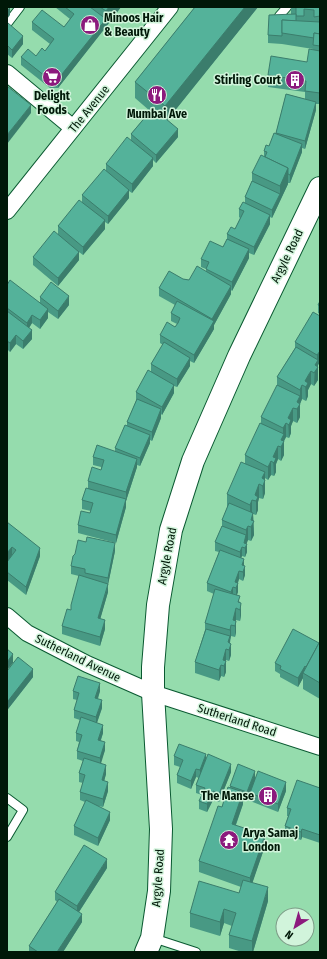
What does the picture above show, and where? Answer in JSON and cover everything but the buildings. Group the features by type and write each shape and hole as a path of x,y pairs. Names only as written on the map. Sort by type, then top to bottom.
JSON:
{"main road":[{"name":"Argyle Road","path":"149,945 159,891 161,829 153,693 153,667 158,604 171,530 191,468 239,356 320,188"}],"street":[{"name":"The Avenue","path":"7,210 170,7"},
{"path":"7,73 73,128"},
{"name":"Sutherland Avenue","path":"7,616 27,633 80,661 153,693"},
{"name":"Sutherland Road","path":"153,693 320,747"}],"lane":[{"path":"7,24 20,7"},
{"path":"280,16 287,7"},
{"path":"7,798 23,810 7,837"},
{"path":"149,945 196,952"}],"place":[{"name":"Minoos Hair & Beauty","path":"90,25"},
{"name":"Delight Foods","path":"52,77"},
{"name":"Stirling Court","path":"295,80"},
{"name":"Mumbai Ave","path":"157,95"},
{"name":"The Manse","path":"268,796"},
{"name":"Arya Samaj London","path":"229,840"}]}
